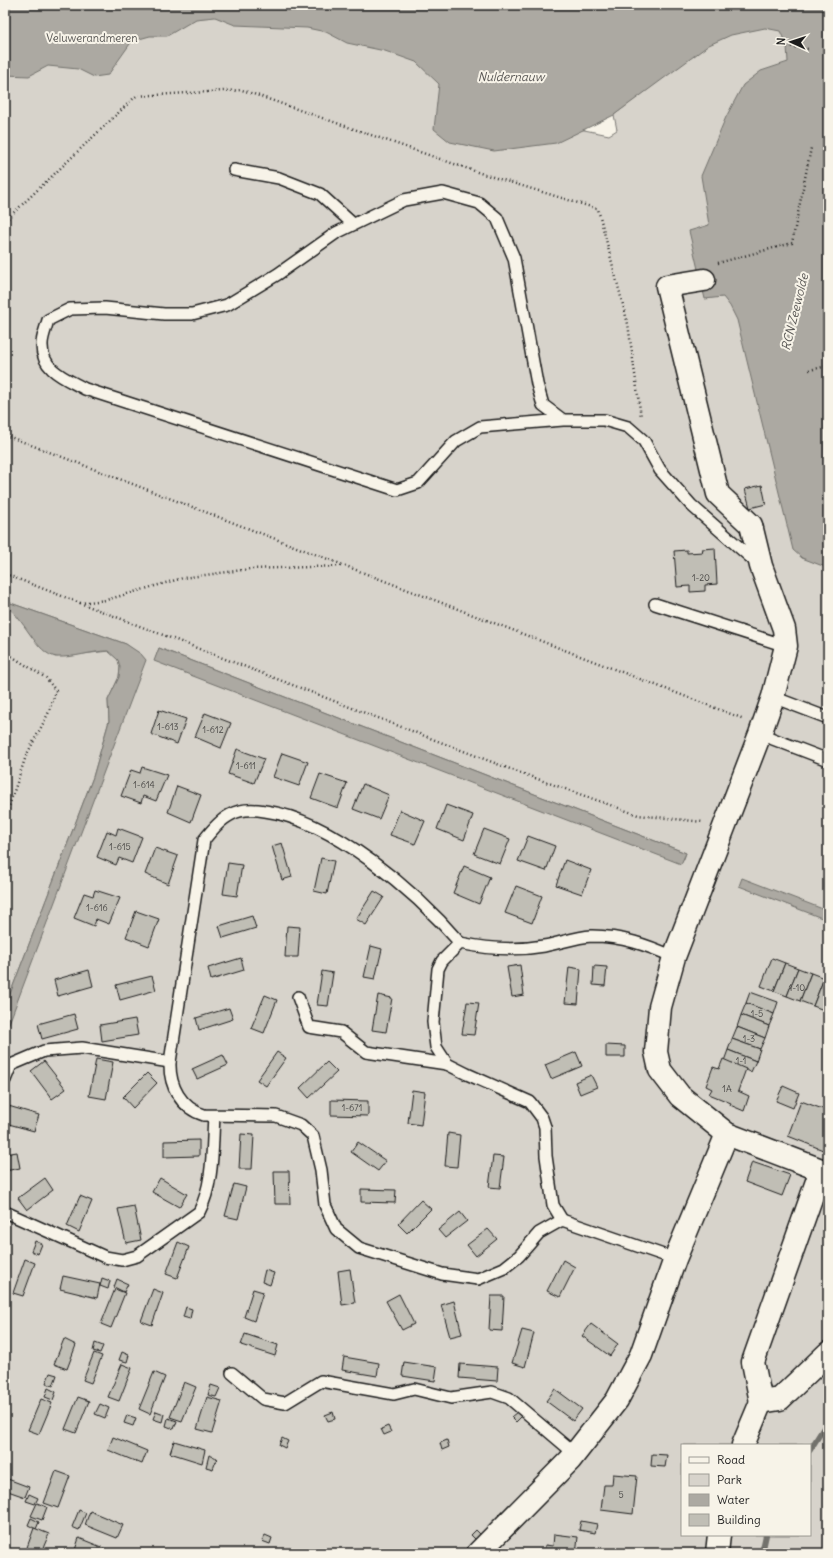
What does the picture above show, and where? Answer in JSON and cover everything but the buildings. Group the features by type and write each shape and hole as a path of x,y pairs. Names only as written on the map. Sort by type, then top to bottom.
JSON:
{"street":[{"path":"707,272 667,286 718,494 751,525 761,566 784,629 786,646 773,696 761,730 674,957 660,1007 656,1052 660,1070 680,1096 727,1134 824,1171 753,1362 761,1402 743,1444"},
{"path":"478,1553 575,1454 616,1400 641,1355 675,1259 727,1134"},
{"path":"761,1402 780,1399 828,1353"},
{"path":"716,1553 719,1536"}],"lane":[{"path":"234,170 279,178 320,194 354,224"},
{"path":"563,420 543,405 537,384 514,258 497,218 479,203 443,193 404,200 336,233 278,274 227,305 192,314 164,314 105,308 70,309 48,320 41,343 43,360 56,372 85,389 397,490 418,483 456,441 480,427 563,420 604,420 628,427 644,441 660,470 691,505 761,566"},
{"path":"655,604 786,646"},
{"path":"773,696 828,718"},
{"path":"761,730 828,760"},
{"path":"562,1220 539,1233 519,1256 504,1268 478,1279 442,1274 359,1248 336,1230 326,1205 321,1170 313,1136 301,1125 276,1116 214,1116 195,1112 180,1098 170,1077 170,1062 204,840 211,831 230,814 250,809 278,813 309,824 336,838 371,861 441,921 460,943 493,949 519,950 545,946 568,939 592,936 620,938 646,944 674,957"},
{"path":"447,1064 436,1047 433,1022 434,998 438,969 442,961 460,943"},
{"path":"298,997 309,1027 341,1032 366,1052 447,1064 530,1102 542,1118 545,1127 547,1145 546,1156 553,1205 562,1220 675,1259"},
{"path":"5,1080 11,1065 44,1051 82,1048 170,1062"},
{"path":"5,1212 105,1257 122,1260 137,1256 199,1212 205,1201 209,1186 214,1116"},
{"path":"232,1373 263,1399 285,1403 321,1381 394,1394 414,1389 451,1398 492,1392 508,1398 575,1454"}],"path":[{"path":"787,46 808,49"},
{"path":"5,221 136,96 242,90 483,174 568,198 598,209 628,324 644,441"},
{"path":"707,272 792,243 811,148"},
{"path":"809,370 828,366"},
{"path":"5,435 761,730"},
{"path":"78,603 106,600 182,578 250,569 344,566"},
{"path":"5,574 518,772 638,815 725,824"},
{"path":"5,652 46,678 56,691 48,714 26,756 5,818"}],"green space":[{"name":"RCN Zeewolde","path":"5,5 477,5 480,109 609,135 617,130 614,115 662,78 710,33 828,8 828,1553 5,1553 5,1026 145,659 126,644 5,601","holes":["159,648 686,853 684,859 155,660"]},
{"path":"5,606 17,616 40,645 55,657 109,651 118,660 120,667 119,677 108,700 109,721 93,777 5,1007"}],"water":[{"name":"Nuldernauw","path":"5,5 828,5 828,568 802,558 793,550 737,320 730,306 723,297 705,299 689,231 709,225 701,176 726,117 743,85 761,71 788,62 787,46 780,31 765,28 731,35 709,45 614,115 556,143 494,151 450,142 434,129 439,84 416,62 385,51 347,43 326,32 307,28 235,25 215,17 196,19 167,36 150,36 132,41 108,75 94,77 78,69 48,66 29,76 5,75"},
{"path":"5,601 126,644 141,654 146,660 5,1034 5,1007 93,777 109,721 108,700 119,677 120,667 118,660 108,651 63,657 49,655 36,642 18,617 5,606"},
{"path":"159,648 686,853 681,864 154,661"},
{"path":"742,878 828,911 828,923 827,920 739,886"}],"waterway":[{"path":"811,1448 828,1421"},
{"path":"762,1553 766,1536"}],"park label":[{"name":"Veluwerandmeren","path":"92,38"}]}
